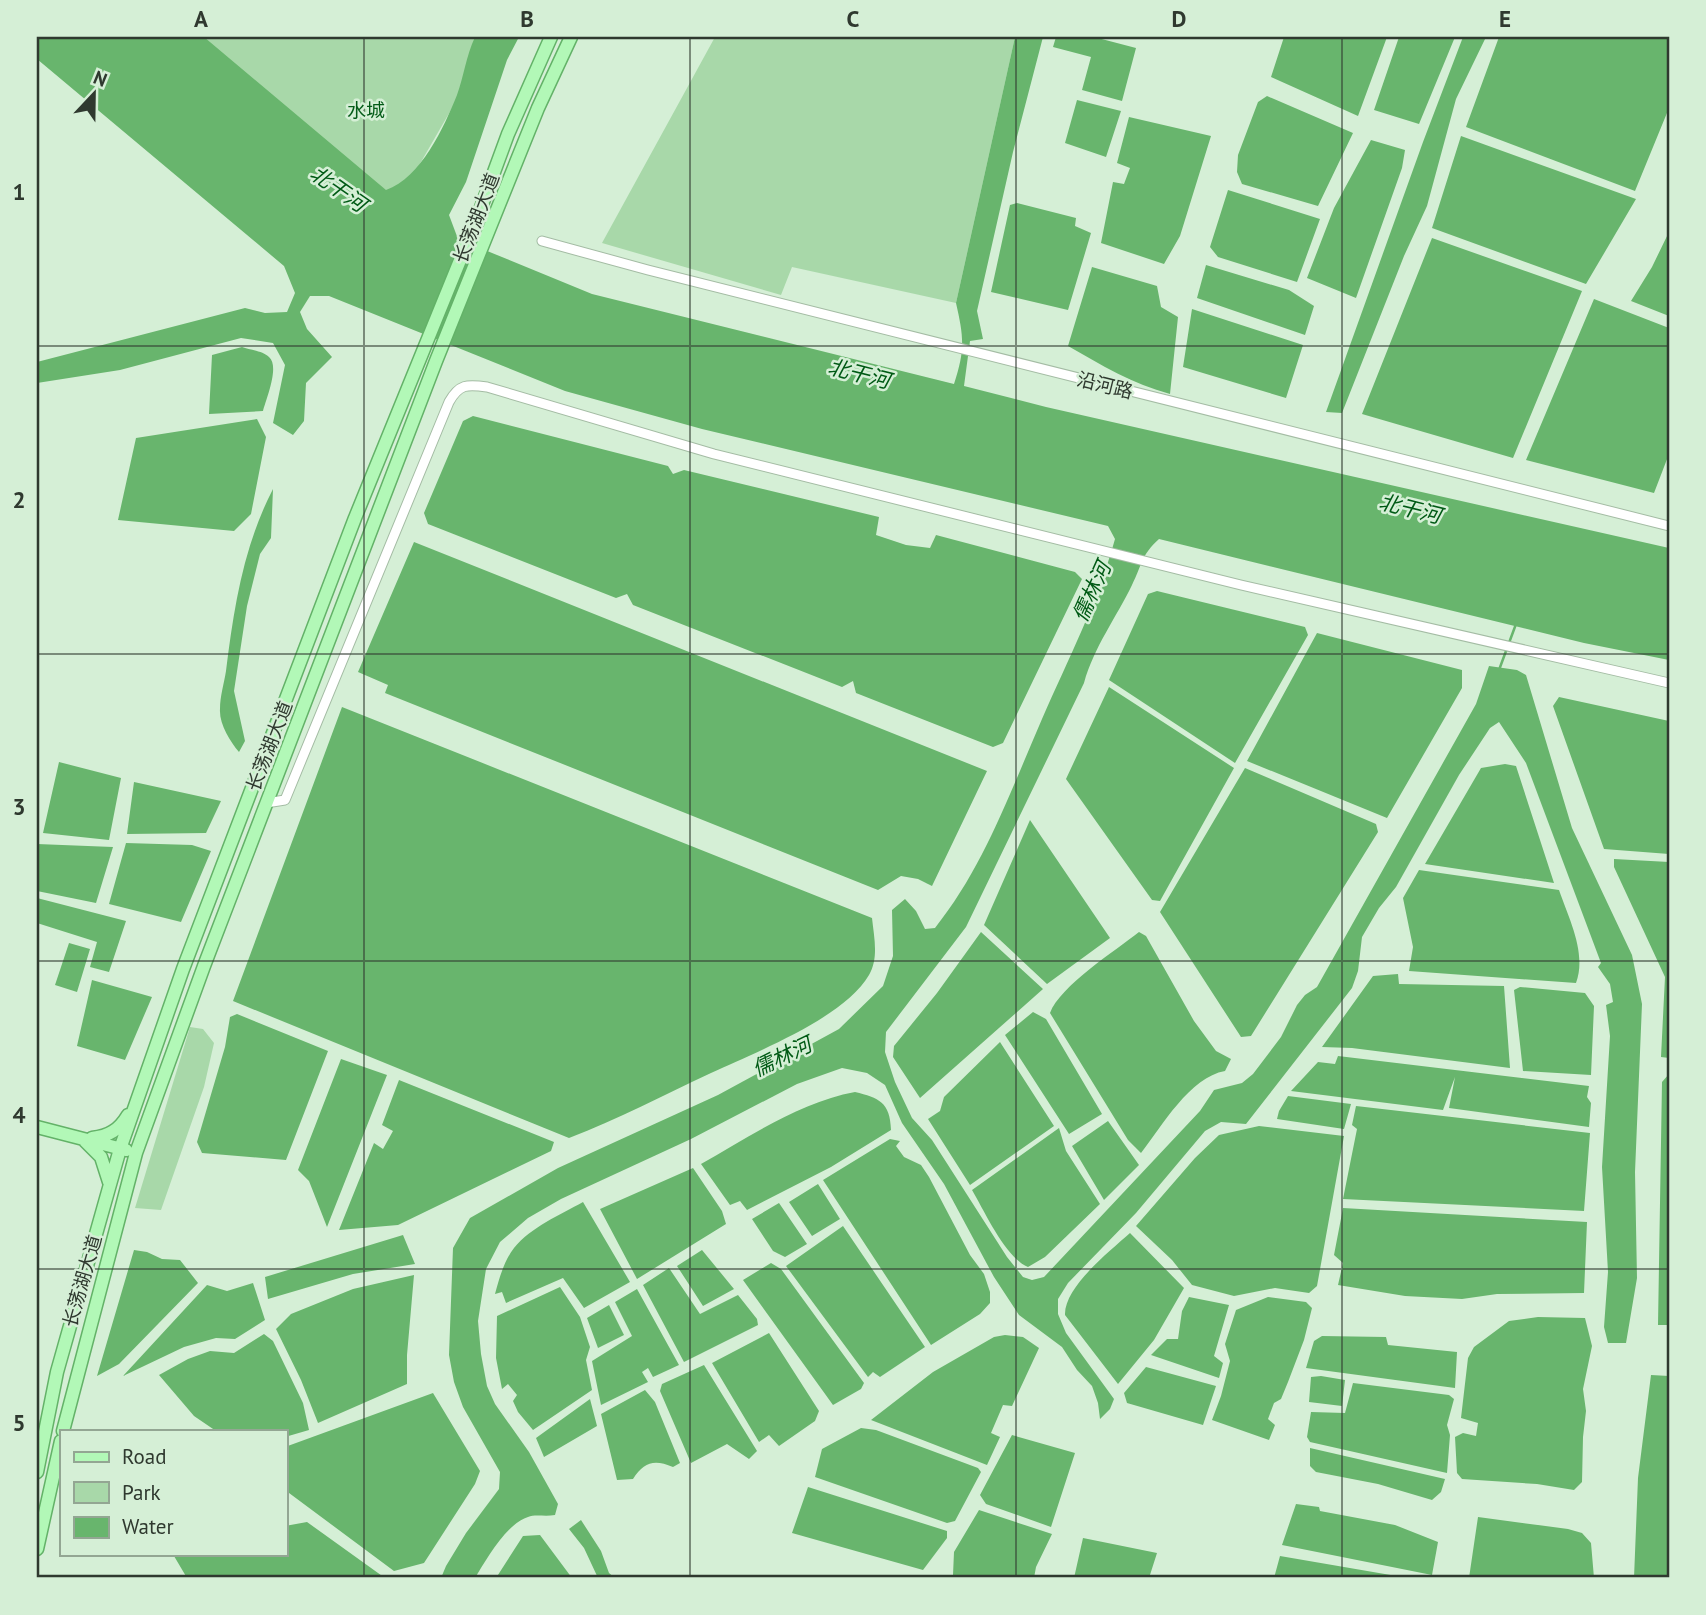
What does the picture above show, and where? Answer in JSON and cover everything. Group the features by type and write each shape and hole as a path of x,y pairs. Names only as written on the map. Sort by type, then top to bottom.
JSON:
{"main road":[{"name":"长荡湖大道","path":"37,1472 57,1372 109,1185 183,969 355,519 476,221 508,134 551,37"},
{"name":"长荡湖大道","path":"63,1430 136,1153 204,966 436,361 538,108 571,37"},
{"path":"82,1139 106,1136 121,1126 140,1094"},
{"path":"37,1127 136,1153"},
{"path":"82,1139 101,1157 109,1185"},
{"path":"37,1549 60,1446"}],"street":[{"name":"沿河路","path":"542,241 675,277 1669,526"},
{"path":"266,803 285,800 449,402 456,390 470,384 741,461 1241,585 1669,683"}],"green space":[{"name":"水城","path":"95,37 493,37 391,214"},
{"path":"715,37 1015,37 956,303 792,267 781,295 602,243"},
{"path":"190,1027 203,1029 214,1043 204,1087 161,1210 135,1208"}],"water":[{"name":"北干河","path":"37,37 204,37 386,190 410,175 430,150 457,95 475,37 519,37 507,60 466,182 449,215 458,239 592,294 954,384 962,344 956,303 1015,37 1043,37 1013,152 977,311 983,339 970,341 964,386 1046,407 1669,548 1669,660 1584,643 1159,539 1145,555 1126,597 1099,645 1084,683 966,927 886,1032 885,1052 895,1082 912,1118 932,1140 1007,1257 1023,1277 1032,1280 1044,1277 1200,1111 1214,1090 1242,1083 1253,1074 1281,1037 1297,1005 1317,987 1476,704 1489,666 1517,670 1526,675 1572,828 1632,955 1642,1004 1635,1172 1637,1278 1626,1343 1608,1343 1604,1327 1608,1272 1602,1167 1610,1036 1606,1005 1613,1002 1610,984 1598,967 1601,963 1526,763 1499,722 1490,728 1459,775 1396,887 1379,908 1362,937 1358,971 1352,988 1246,1124 1221,1122 1205,1131 1136,1213 1068,1283 1058,1299 1058,1314 1066,1333 1114,1399 1110,1409 1100,1419 1092,1386 1077,1370 1062,1347 1019,1315 994,1277 944,1184 902,1123 885,1085 867,1073 842,1068 797,1084 691,1139 561,1199 528,1218 500,1242 486,1269 478,1321 487,1386 495,1404 529,1452 558,1504 555,1515 531,1516 512,1527 475,1578 441,1578 466,1533 499,1489 500,1472 463,1407 454,1382 449,1355 453,1248 470,1218 558,1168 718,1095 839,1029 883,986 893,956 892,910 905,899 916,911 925,929 935,928 968,880 982,854 1082,630 1115,539 1108,526 702,429 565,391 329,296 310,296 300,312 307,329 332,357 306,383 304,421 293,435 273,423 285,365 273,343 241,338 120,370 37,383 37,362 245,308 265,313 287,312 295,293 284,266 37,59"},
{"path":"1056,37 1094,37 1136,48 1122,101 1082,90 1091,57 1053,47"},
{"path":"1284,37 1387,37 1358,116 1271,77"},
{"path":"1399,37 1455,37 1419,124 1374,110"},
{"path":"1463,37 1486,37 1456,99 1427,206 1404,256 1342,413 1326,412 1423,142"},
{"path":"1499,37 1669,37 1669,108 1635,191 1466,127"},
{"path":"1267,96 1353,133 1318,206 1242,184 1237,172 1238,155 1258,102"},
{"path":"1077,100 1121,111 1106,157 1065,143"},
{"path":"1129,117 1211,136 1180,236 1164,264 1101,243 1113,182 1124,184 1130,168 1117,163"},
{"path":"1461,136 1636,199 1586,284 1432,228"},
{"path":"1371,140 1405,150 1402,168 1356,298 1307,278 1334,208"},
{"path":"1228,190 1320,219 1297,282 1218,257 1210,247"},
{"path":"1017,203 1076,218 1075,226 1091,233 1068,310 991,292 1010,205"},
{"path":"1669,234 1669,316 1631,301"},
{"path":"1432,238 1582,291 1513,458 1362,414"},
{"path":"1206,265 1289,290 1314,306 1305,335 1197,298"},
{"path":"1092,267 1157,286 1161,307 1178,317 1170,394 1130,379 1068,346"},
{"path":"1594,299 1669,328 1669,454 1654,493 1526,460"},
{"path":"1192,309 1303,345 1286,398 1183,367"},
{"path":"242,347 263,353 272,361 273,375 263,411 209,414 212,355"},
{"path":"473,416 668,466 673,474 684,470 879,517 876,535 906,545 930,548 936,535 1075,572 1082,579 1003,743 993,747 856,693 853,681 842,687 633,605 627,594 616,598 428,524 424,513 463,421"},
{"path":"257,419 266,437 251,514 234,531 118,520 136,438"},
{"path":"273,489 271,538 260,554 247,606 234,691 245,741 239,752 223,726 220,715 221,699 241,578 254,533"},
{"path":"414,542 987,771 932,886 918,879 901,876 878,890 385,693 388,685 358,672"},
{"path":"1157,591 1305,627 1308,635 1235,763 1109,680 1148,594"},
{"path":"1317,633 1462,670 1462,688 1387,818 1247,761"},
{"path":"1109,687 1234,768 1160,901 1152,900 1066,779"},
{"path":"1559,697 1669,721 1669,854 1604,849 1553,706"},
{"path":"342,707 872,918 875,955 869,975 857,991 840,1005 798,1032 569,1138 233,1001"},
{"path":"59,762 121,778 109,840 43,833"},
{"path":"1505,764 1516,766 1554,883 1425,864 1481,768"},
{"path":"1245,768 1376,824 1378,832 1251,1036 1241,1037 1160,912"},
{"path":"134,782 221,801 206,833 127,834"},
{"path":"1030,820 1110,938 1047,984 984,925"},
{"path":"126,843 192,845 211,851 181,922 109,904"},
{"path":"37,844 113,847 96,903 37,891"},
{"path":"1614,859 1669,862 1669,1058 1661,1057 1665,977 1614,867"},
{"path":"1419,870 1559,890 1578,948 1579,972 1576,983 1409,971 1413,947 1403,898"},
{"path":"37,898 126,921 109,972 90,967 97,942 37,923"},
{"path":"981,932 1043,989 920,1098 893,1057 894,1046"},
{"path":"1139,932 1146,936 1194,1021 1216,1051 1231,1059 1225,1071 1212,1075 1189,1092 1141,1153 1128,1140 1050,1013 1076,981"},
{"path":"69,943 90,949 77,992 55,985"},
{"path":"1398,974 1399,984 1504,986 1510,1068 1352,1048 1322,1047 1373,976"},
{"path":"92,980 152,997 125,1060 77,1046"},
{"path":"1520,987 1585,993 1594,1006 1591,1075 1523,1071 1514,990"},
{"path":"1033,1012 1046,1019 1102,1114 1069,1134 1005,1035"},
{"path":"237,1014 328,1051 286,1160 202,1153 197,1142 225,1047 230,1017"},
{"path":"1000,1042 1054,1126 970,1185 928,1119 940,1111 944,1097"},
{"path":"1338,1056 1589,1086 1589,1127 1449,1108 1455,1077 1443,1110 1291,1091 1318,1062 1335,1064"},
{"path":"341,1059 387,1075 327,1227 309,1181 298,1170"},
{"path":"1669,1074 1669,1325 1658,1325 1662,1082"},
{"path":"399,1080 554,1142 551,1151 398,1225 339,1230 374,1143 383,1149 393,1131 382,1125"},
{"path":"855,1092 882,1103 888,1113 891,1130 831,1167 747,1210 740,1201 730,1205 701,1164 795,1112"},
{"path":"1288,1096 1351,1104 1344,1129 1277,1119"},
{"path":"1356,1106 1590,1133 1584,1211 1343,1199 1357,1129 1352,1125"},
{"path":"1108,1121 1139,1165 1104,1200 1072,1146"},
{"path":"1259,1126 1344,1136 1317,1286 1309,1293 1275,1288 1234,1296 1192,1285 1172,1260 1136,1226 1195,1158 1219,1135"},
{"path":"1059,1128 1066,1151 1100,1204 1045,1257 1028,1267 1011,1254 972,1190"},
{"path":"890,1139 900,1141 896,1146 904,1157 921,1165 929,1177 970,1255 984,1274 990,1292 990,1303 980,1314 931,1345 823,1180"},
{"path":"693,1168 722,1211 726,1224 637,1279 600,1209"},
{"path":"818,1184 840,1219 812,1236 789,1202"},
{"path":"583,1202 630,1282 584,1308 563,1278 506,1303 502,1292 495,1294 507,1259 514,1248 546,1222"},
{"path":"779,1203 807,1244 785,1257 773,1251 752,1219"},
{"path":"1343,1208 1587,1222 1584,1293 1497,1294 1462,1299 1405,1296 1338,1285 1343,1263 1334,1255"},
{"path":"843,1226 925,1347 880,1377 873,1372 868,1377 786,1266"},
{"path":"1130,1233 1184,1288 1154,1340 1118,1384 1065,1315 1067,1304 1080,1281"},
{"path":"403,1235 415,1264 353,1274 268,1299 265,1277"},
{"path":"134,1250 162,1259 180,1260 198,1283 119,1364 97,1376"},
{"path":"702,1250 734,1289 703,1306 677,1266"},
{"path":"771,1263 781,1269 864,1383 861,1389 833,1405 743,1280"},
{"path":"669,1268 700,1314 738,1295 757,1319 758,1325 684,1362 643,1285"},
{"path":"414,1275 407,1384 318,1423 276,1329 291,1314 353,1289"},
{"path":"253,1283 265,1320 235,1339 216,1338 184,1347 123,1376 207,1285 227,1291"},
{"path":"560,1287 580,1317 590,1347 586,1360 592,1390 533,1430 518,1412 513,1401 517,1395 508,1384 502,1389 496,1358 497,1316"},
{"path":"637,1289 679,1365 653,1377 648,1368 642,1372 648,1382 601,1405 592,1361 632,1336 615,1302"},
{"path":"1189,1297 1229,1305 1214,1356 1223,1363 1219,1378 1151,1355 1167,1339 1178,1339 1182,1311"},
{"path":"1268,1297 1306,1302 1312,1308 1304,1340 1288,1382 1281,1399 1274,1403 1268,1419 1275,1425 1269,1440 1212,1420 1230,1361 1225,1344 1236,1310"},
{"path":"609,1305 624,1335 598,1348 587,1318"},
{"path":"1538,1317 1585,1318 1592,1346 1583,1389 1586,1411 1582,1482 1574,1490 1537,1484 1462,1479 1457,1473 1455,1437 1463,1433 1476,1436 1478,1423 1461,1418 1468,1358 1474,1347 1509,1321"},
{"path":"769,1333 819,1411 815,1421 779,1446 769,1435 759,1442 712,1363"},
{"path":"264,1334 273,1341 303,1403 309,1430 287,1436 287,1430 215,1430 194,1416 159,1375 188,1359 210,1351 234,1353"},
{"path":"1322,1336 1386,1337 1388,1345 1457,1352 1455,1388 1306,1368 1314,1341"},
{"path":"994,1337 1023,1337 1039,1348 1012,1406 1003,1405 991,1433 1000,1437 987,1465 871,1420 933,1372"},
{"path":"704,1365 757,1451 749,1459 727,1444 691,1463 660,1391 662,1384"},
{"path":"1146,1367 1216,1386 1203,1425 1127,1403 1124,1393"},
{"path":"1651,1375 1669,1376 1669,1578 1634,1578 1638,1478"},
{"path":"1311,1377 1345,1380 1342,1406 1309,1402"},
{"path":"1353,1383 1449,1395 1454,1399 1447,1425 1450,1435 1447,1473 1310,1442 1307,1437 1311,1412 1345,1413"},
{"path":"645,1390 655,1402 680,1463 673,1467 660,1463 650,1464 641,1469 633,1479 617,1480 601,1414"},
{"path":"433,1393 480,1471 475,1484 424,1563 394,1571 287,1491 287,1446"},
{"path":"590,1399 597,1426 544,1457 536,1438"},
{"path":"861,1428 876,1430 978,1468 981,1472 955,1521 947,1523 815,1477 822,1449"},
{"path":"1012,1435 1075,1453 1051,1527 986,1504 980,1495"},
{"path":"1310,1448 1445,1479 1441,1492 1432,1500 1378,1484 1316,1472 1310,1466"},
{"path":"808,1487 947,1531 947,1538 923,1570 792,1533"},
{"path":"1296,1504 1395,1525 1438,1542 1432,1575 1282,1545"},
{"path":"979,1510 1052,1534 1036,1567 1034,1578 957,1578 953,1575 954,1552"},
{"path":"1478,1517 1582,1533 1591,1543 1594,1578 1469,1578"},
{"path":"581,1520 601,1551 609,1573 615,1578 598,1578 584,1548 569,1529"},
{"path":"307,1522 385,1578 187,1578 174,1556 287,1556 287,1526"},
{"path":"540,1535 572,1578 496,1578 523,1536"},
{"path":"1083,1538 1157,1553 1149,1578 1074,1578"},
{"path":"1280,1556 1408,1578 1274,1578"}],"waterway":[{"path":"1499,670 1516,624"}],"water label":[{"name":"儒林河","path":"1092,592"},
{"name":"儒林河","path":"782,1057"}]}
